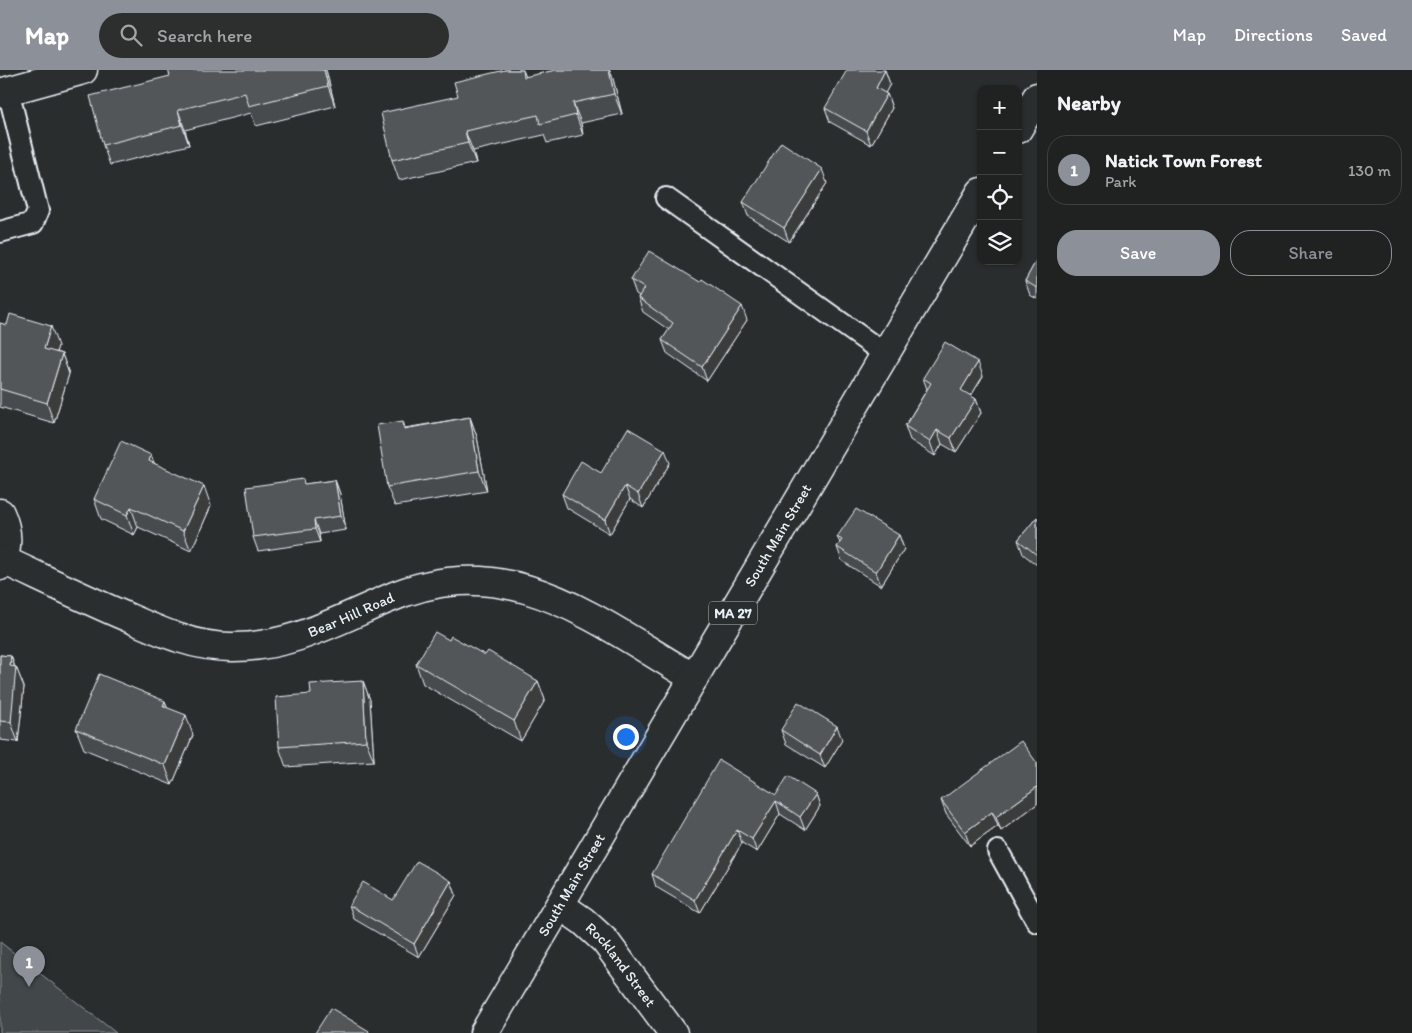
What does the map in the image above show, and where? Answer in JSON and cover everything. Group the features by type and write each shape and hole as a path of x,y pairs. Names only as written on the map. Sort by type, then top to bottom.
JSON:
{"street":[{"path":"4,92 83,70"},
{"path":"1022,122 1037,97"},
{"name":"South Main Street","path":"484,1033 977,199"},
{"name":"Bear Hill Road","path":"0,513 7,532 2,563 166,634 199,645 231,647 266,646 302,637 418,587 447,581 482,581 516,586 546,594 576,609 694,678"},
{"name":"Rockland Street","path":"560,905 583,921 605,941 673,1033"}],"lane":[{"path":"0,232 33,223 38,211 4,92"},
{"path":"666,198 885,354"},
{"path":"998,851 1037,922"}],"shaded area":[{"path":"0,942 116,1033 0,1033"}],"building":[{"path":"168,70 324,70 328,86 249,106 245,93 178,110 182,125 103,145 90,96 170,76"},
{"path":"505,70 523,70 524,77 556,70 609,70 614,94 573,103 576,115 540,124 538,115 465,131 468,143 392,160 381,113 458,96 454,82"},
{"path":"847,70 885,70 876,88 887,94 866,131 825,108"},
{"path":"781,142 822,169 784,228 743,202"},
{"path":"649,251 700,282 702,279 742,306 702,367 662,340 673,323 638,298 644,288 631,280"},
{"path":"1037,259 1037,288 1025,281"},
{"path":"10,314 51,326 44,349 62,354 47,403 0,389 0,323 7,325"},
{"path":"945,342 978,362 961,390 976,399 951,438 937,430 930,442 905,426 931,383 923,378"},
{"path":"470,417 479,471 387,487 377,425 403,421 404,429"},
{"path":"628,428 665,450 638,494 625,486 605,520 562,494 581,461 601,473"},
{"path":"121,441 151,455 149,461 204,486 183,531 131,507 127,515 94,499"},
{"path":"303,479 304,484 335,480 341,516 314,520 315,529 253,537 246,487"},
{"path":"856,509 899,535 876,572 837,547 842,540 837,537"},
{"path":"1037,517 1037,555 1018,540"},
{"path":"435,632 449,640 451,636 485,655 488,651 538,681 514,721 416,664"},
{"path":"0,655 11,656 10,666 16,667 11,722 0,721"},
{"path":"99,674 165,701 163,706 186,715 165,765 76,729"},
{"path":"363,681 366,741 279,747 276,697 311,694 310,684"},
{"path":"798,702 837,726 820,755 781,730"},
{"path":"1021,741 1037,763 1037,787 996,817 992,812 965,832 941,800"},
{"path":"719,760 776,795 788,776 816,794 800,817 776,801 752,839 737,830 695,900 652,874"},
{"path":"417,861 451,881 414,944 349,905 363,882 393,900"},
{"path":"331,1008 369,1031 368,1033 315,1033"}],"place":[{"name":"Natick Town Forest","path":"29,987"}]}
